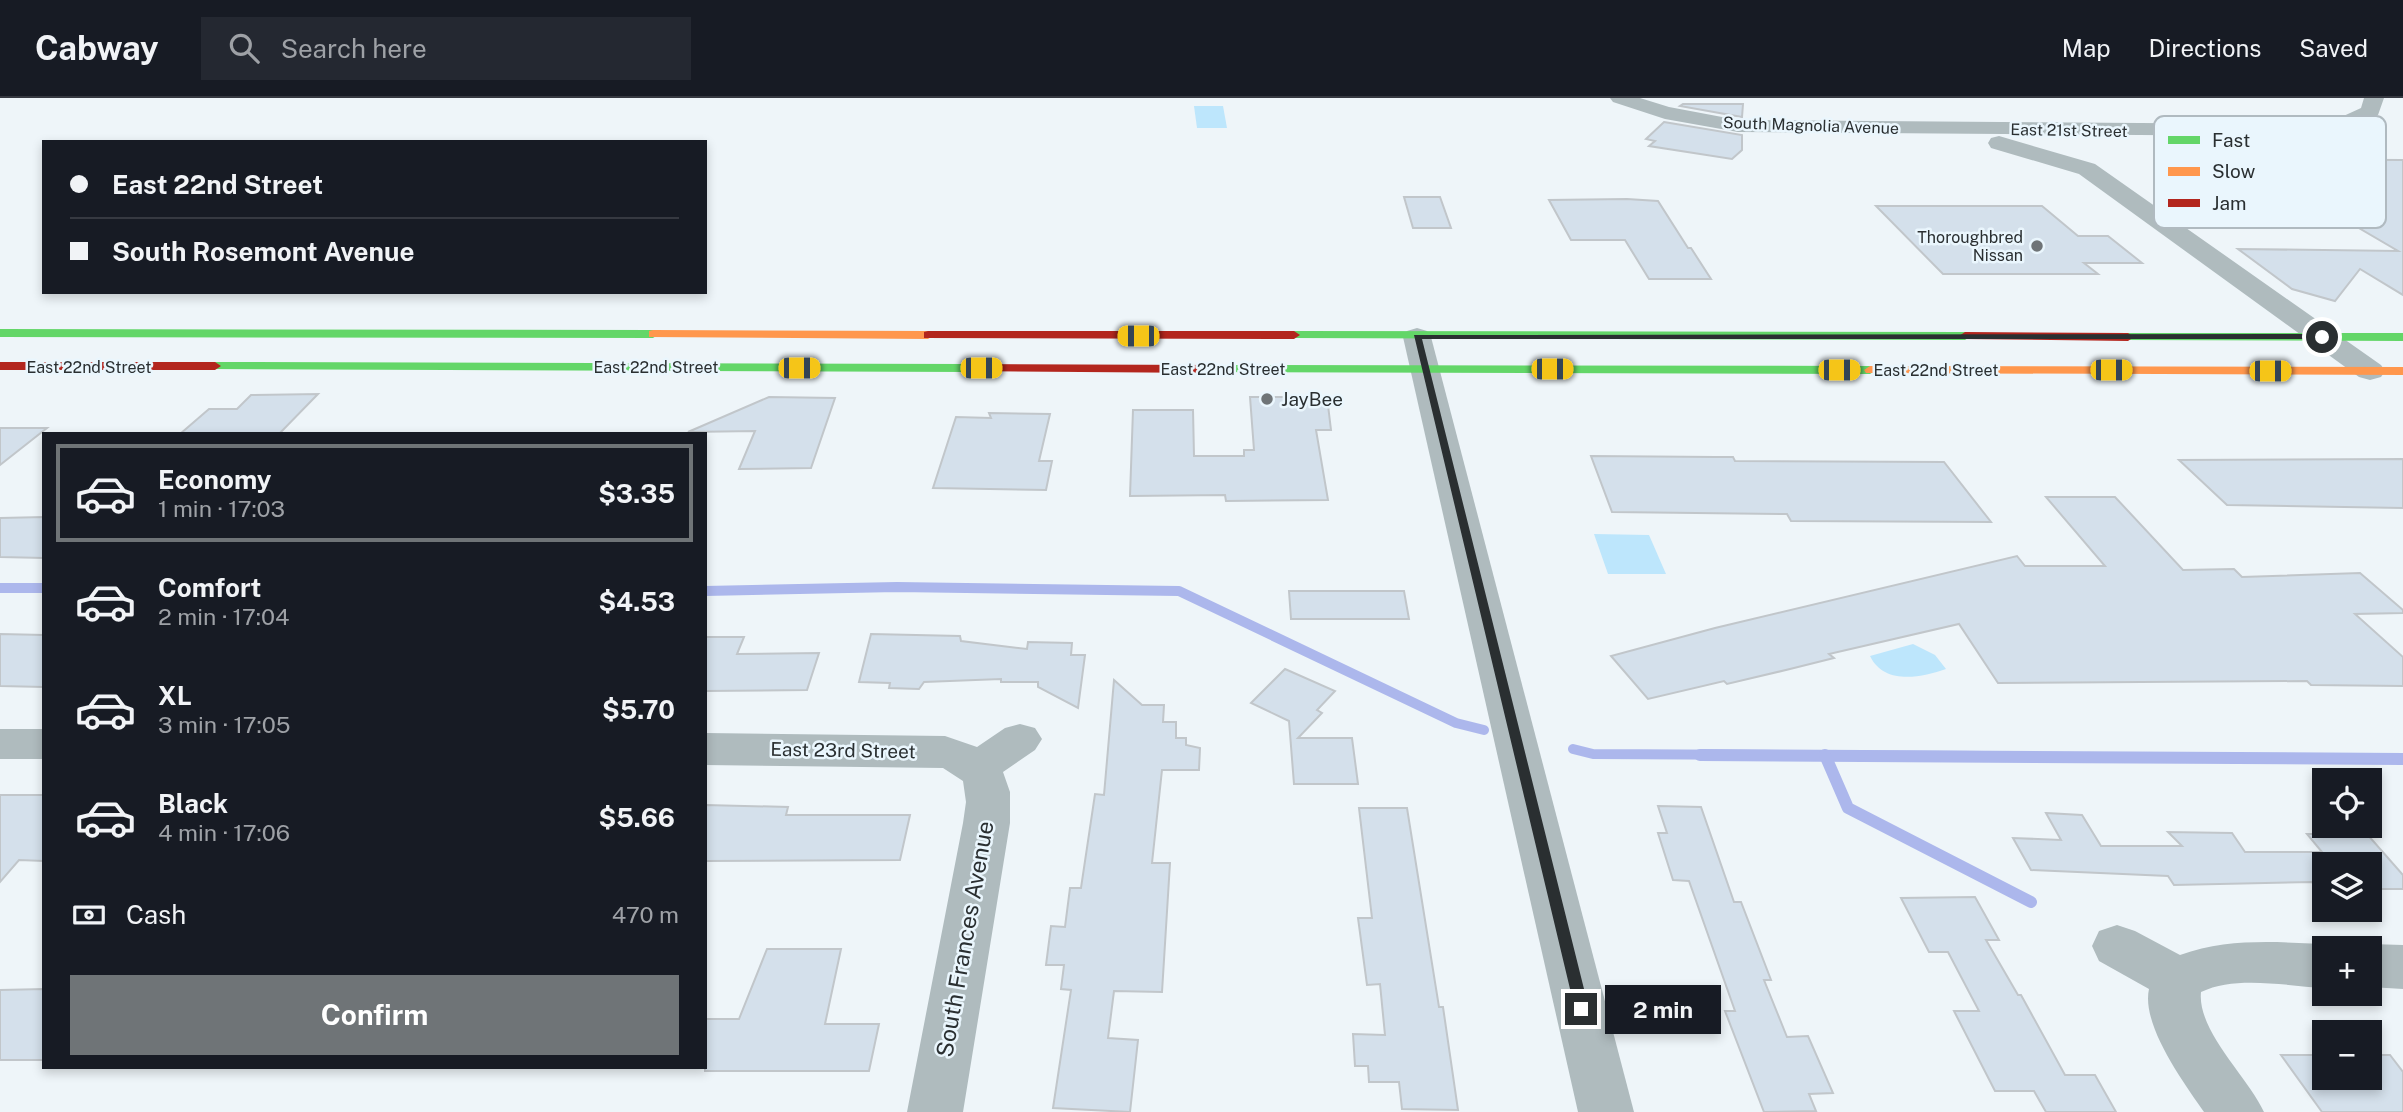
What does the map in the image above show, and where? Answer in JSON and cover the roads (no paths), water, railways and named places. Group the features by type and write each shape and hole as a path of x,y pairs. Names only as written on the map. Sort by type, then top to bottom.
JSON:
{"main road":[{"name":"East 22nd Street","path":"0,333 635,335 2403,371"},
{"path":"611,367 635,335"},
{"name":"East 22nd Street","path":"0,366 611,367 2403,337"}],"street":[{"name":"South Magnolia Avenue","path":"1620,98 1665,113 1738,126 1921,128"},
{"name":"East 21st Street","path":"2360,116 2371,111 2374,98"},
{"name":"East 21st Street","path":"1921,128 2154,130"},
{"name":"East 21st Street","path":"1921,128 2015,146 2087,169"},
{"path":"2126,130 2098,146 2087,169 2154,217"},
{"path":"2170,228 2370,371"},
{"path":"1422,353 1606,1112"},
{"path":"977,768 1020,739"},
{"path":"0,744 42,744"},
{"name":"East 23rd Street","path":"707,749 936,752 957,756 977,768"},
{"name":"South Frances Avenue","path":"935,1112 968,932 988,802 987,785 977,768"},
{"path":"2117,946 2181,977"},
{"path":"2236,1112 2194,1048 2183,1026 2173,999 2181,977 2199,967 2219,964 2312,966"},
{"path":"2382,967 2403,967"}],"waterway":[{"path":"707,591 897,587 1179,591 1456,723 1484,730"},
{"path":"0,588 42,588"},
{"path":"1573,749 1593,754 1825,755"},
{"path":"1700,755 1825,756"},
{"path":"1825,755 1983,756"},
{"path":"1825,756 2403,759"},
{"path":"1825,756 1848,808 2031,902"}],"place":[{"name":"Thoroughbred Nissan","path":"2037,246"},
{"name":"JayBee","path":"1267,399"}]}
